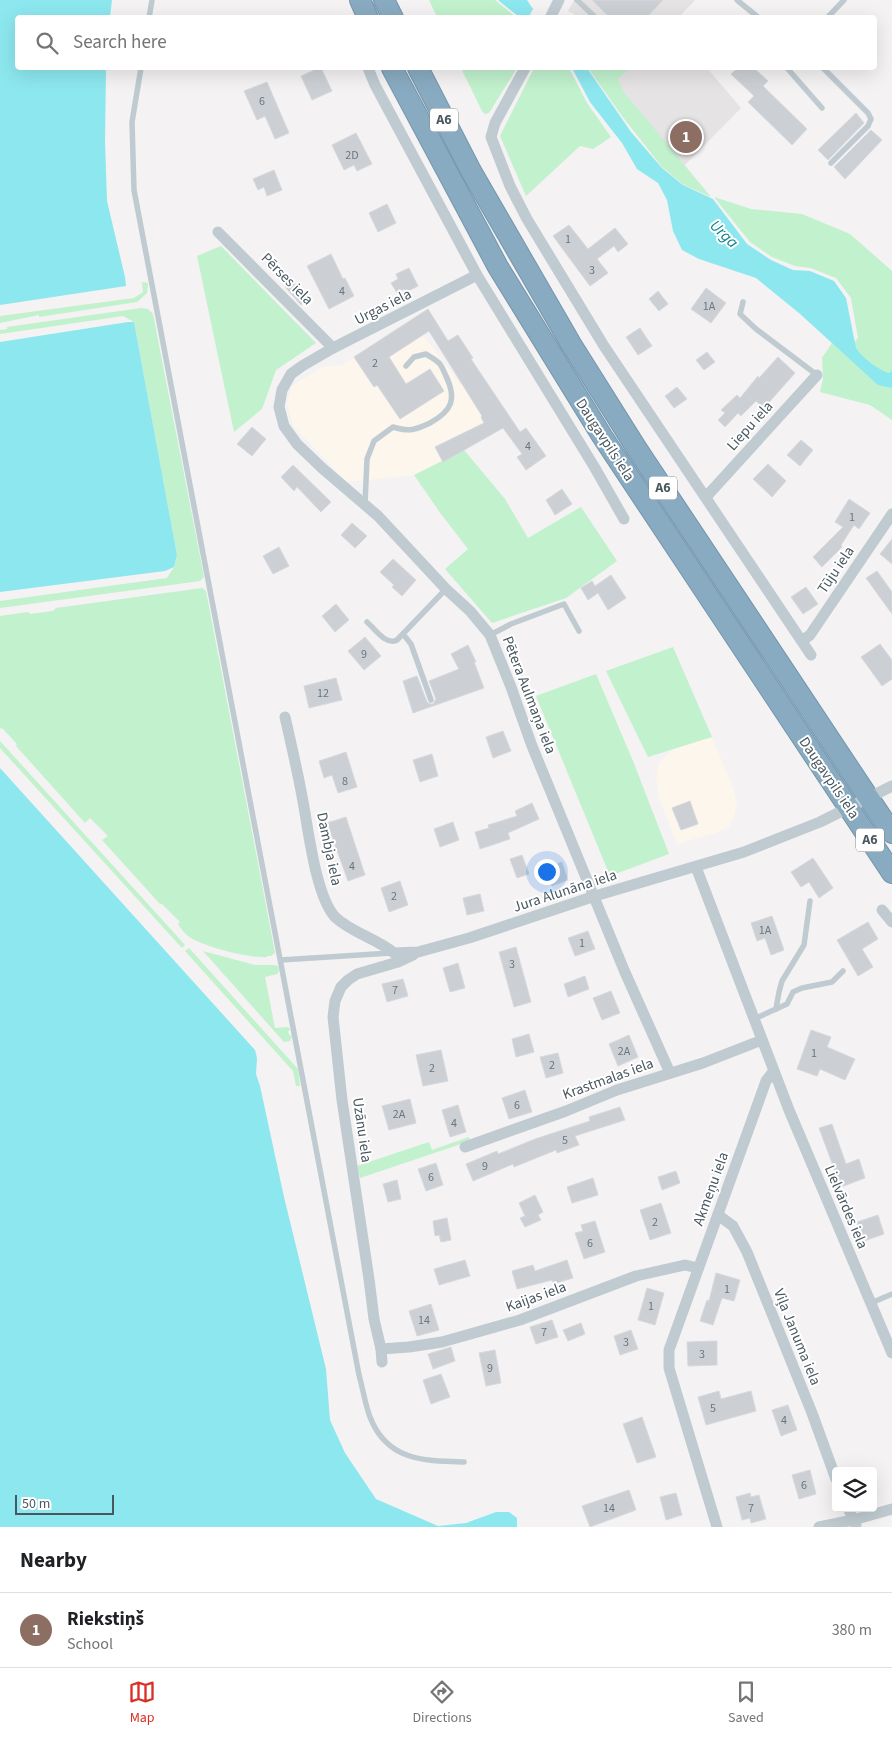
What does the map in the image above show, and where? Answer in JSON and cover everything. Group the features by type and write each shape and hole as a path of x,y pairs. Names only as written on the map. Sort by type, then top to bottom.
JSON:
{"highway":[{"path":"360,0 367,15"},
{"path":"384,0 392,15"},
{"name":"Daugavpils iela","path":"393,70 498,266 602,436 892,873"},
{"name":"Daugavpils iela","path":"419,70 471,172 570,344 643,458 892,833"}],"street":[{"path":"552,15 559,0"},
{"path":"369,70 374,85 477,275 624,519"},
{"path":"524,70 496,123 491,137 510,186 527,219 604,346 811,655"},
{"name":"Pērses iela","path":"218,232 333,348"},
{"name":"Urgas iela","path":"302,366 333,348 477,275"},
{"name":"Pētera Aulmaņa iela","path":"302,366 291,374 282,390 279,407 284,426 296,444 365,504 490,635 532,746 624,970 670,1073"},
{"name":"Liepu iela","path":"706,497 817,375"},
{"name":"Tūju iela","path":"802,642 810,635 892,514"},
{"name":"Dambja iela","path":"285,717 311,846 325,903 336,917 352,929 394,953"},
{"name":"Jura Alunāna iela","path":"394,953 418,952 469,938 594,896 696,867 753,848 820,822 892,786"},
{"path":"696,867 773,1072"},
{"path":"882,910 892,922"},
{"name":"Uzānu iela","path":"382,1362 342,1100 333,1017 335,1001 341,987 348,980 357,974 398,962 418,952"},
{"name":"Krastmalas iela","path":"465,1147 566,1111 617,1090 703,1063 762,1040"},
{"name":"Akmeņu iela","path":"716,1527 668,1368 669,1350 766,1080 773,1072"},
{"name":"Lielvārdes iela","path":"773,1072 892,1353"},
{"name":"Viļa Januma iela","path":"718,1214 733,1226 747,1252 812,1413 832,1468"},
{"name":"Kaijas iela","path":"381,1348 409,1347 442,1342 520,1320 636,1276 685,1265 698,1268"},
{"path":"819,1527 855,1524 892,1509"},
{"path":"850,1512 855,1524"}],"lane":[{"path":"150,15 152,0"},
{"path":"577,0 593,15"},
{"path":"737,0 755,15"},
{"path":"830,15 844,0"},
{"path":"141,70 132,122 134,190 360,1375 370,1418 382,1439 398,1453 430,1462 464,1462"},
{"path":"789,70 822,108"},
{"path":"825,70 872,119 868,126 831,163"},
{"path":"743,302 740,314 756,329 817,375"},
{"path":"365,504 367,459 374,441 393,427 415,430 440,418 449,408 453,397 440,363 426,354 414,357 406,366"},
{"path":"368,622 388,641 393,642 446,589"},
{"path":"490,635 511,624 564,604 579,630"},
{"path":"403,634 411,644 431,700"},
{"path":"776,1009 782,980 804,945 810,901"},
{"name":"Jura Alunāna iela","path":"281,960 394,953"},
{"path":"754,1019 787,1004 793,992 802,988 832,982 843,971"},
{"path":"871,1303 892,1294"}],"shaded area":[{"path":"574,0 695,0 681,15 575,15 568,11"},
{"path":"612,70 709,70 741,108 684,166 623,91"},
{"path":"428,309 438,325 423,335 460,384 480,372 513,421 443,462 414,475 347,482 293,426 287,403 292,386 322,367 342,365"},
{"path":"712,737 734,790 737,804 734,817 729,827 677,844 660,801 656,779 659,763 673,749"}],"green space":[{"path":"429,0 495,0 514,15 436,15"},
{"path":"462,70 516,70 489,113 485,114"},
{"path":"533,70 570,70 587,103 611,137 593,149 580,146 526,196 500,136"},
{"path":"589,70 627,70 618,79 623,91 711,197 684,185 662,167"},
{"path":"714,197 751,209 802,214 850,234 892,271 892,420 870,405 820,392 823,379 822,358 832,343 843,353 858,338 851,298 836,278 811,268 795,266 772,257 750,242"},
{"path":"221,246 316,343 276,370 262,409 234,432 197,256"},
{"path":"142,282 148,283 147,293 137,302 39,317 39,315 0,323 0,316 134,298 143,292"},
{"path":"141,308 148,309 153,314 204,577 200,581 0,608 0,601 167,578 174,567 177,555 134,322 123,316 0,334 0,330 7,329 7,327"},
{"path":"464,450 505,499 528,538 581,507 617,561 566,598 492,623 445,569 468,549 414,475"},
{"path":"202,588 206,591 275,953 267,957 226,951 194,940 187,935 178,924 180,922 160,904 102,840 108,836 90,818 85,823 16,746 17,744 0,728 0,616 53,611 56,608"},
{"path":"673,647 712,737 648,757 606,671"},
{"path":"596,674 633,761 669,854 610,876 536,696"},
{"path":"0,741 185,945 182,948 0,748"},
{"path":"189,948 298,1069 300,1086 296,1086 293,1071 185,951"},
{"path":"203,951 255,965 278,966 279,971 277,974 265,977 275,1028 288,1027 291,1030 288,1031 289,1035 292,1036 290,1041 284,1042"},
{"path":"469,1137 470,1141 360,1178 357,1166 429,1142 432,1150"}],"water":[{"path":"0,0 112,0 110,15 15,15 15,70 106,70 105,142 107,201 126,286 0,305"},
{"path":"498,0 527,0 533,9 530,15 517,15"},
{"name":"Urga","path":"573,70 588,70 631,132 662,168 683,185 713,199 747,244 771,260 793,270 810,271 834,281 846,298 856,348 866,359 881,370 890,373 892,369 892,388 878,385 799,313 756,278 699,259 682,250 673,231 667,200 658,183 637,169 622,143 590,102"},
{"path":"134,322 177,555 174,567 165,571 0,592 0,342"},
{"path":"0,768 255,1050 257,1058 256,1074 326,1369 330,1420 345,1453 376,1499 438,1526 466,1523 496,1512 509,1512 517,1518 517,1527 0,1527"}],"building":[{"path":"592,0 663,0 649,15 607,15"},
{"path":"314,70 322,70 332,91 312,100 301,76"},
{"path":"736,70 756,70 768,81 763,86 807,129 792,145 748,102 754,96 731,74"},
{"path":"267,82 289,133 275,139 265,116 257,120 244,91"},
{"path":"856,113 864,123 828,160 818,150"},
{"path":"871,130 882,140 845,179 834,167"},
{"path":"356,133 372,164 357,171 354,165 344,170 332,145"},
{"path":"274,170 282,190 267,196 264,187 258,190 253,179"},
{"path":"387,204 396,223 378,232 369,213"},
{"path":"569,225 588,249 615,228 628,244 618,252 614,246 597,259 608,273 590,286 553,236"},
{"path":"331,254 354,296 329,309 307,266"},
{"path":"409,268 418,286 406,292 404,289 397,293 391,283 398,279 396,274"},
{"path":"293,281 308,299 301,305 285,287"},
{"path":"706,288 726,303 711,323 691,309"},
{"path":"658,291 668,304 659,311 649,299"},
{"path":"428,309 448,341 458,335 473,358 471,359 520,432 526,428 546,456 526,470 517,457 522,454 503,428 443,462 435,447 484,423 482,416 429,331 389,357 406,384 430,369 444,391 400,419 377,385 374,387 354,357"},
{"path":"640,328 652,346 638,355 626,337"},
{"path":"707,352 715,362 704,370 696,360"},
{"path":"778,357 795,373 764,408 756,401 741,416 738,413 725,427 718,420 725,413 721,410 737,395 740,398 758,376 759,378"},
{"path":"677,387 687,399 674,408 665,396"},
{"path":"252,427 266,439 252,456 237,444"},
{"path":"801,440 813,450 800,466 787,455"},
{"path":"768,464 786,481 772,497 753,479"},
{"path":"293,465 331,502 321,512 297,487 294,491 281,477"},
{"path":"562,489 572,504 555,515 546,500"},
{"path":"849,499 870,513 859,529 854,525 841,545 842,547 822,567 813,557 843,527 835,522"},
{"path":"352,523 367,536 355,548 341,535"},
{"path":"892,539 892,564 880,554"},
{"path":"279,547 289,566 273,574 263,556"},
{"path":"393,559 416,580 402,596 392,587 394,585 380,572"},
{"path":"877,571 892,592 892,614 866,578"},
{"path":"611,575 626,598 608,610 598,593 588,600 581,588 592,581 595,586"},
{"path":"806,587 818,604 803,614 791,597"},
{"path":"336,604 349,620 335,632 322,616"},
{"path":"365,637 381,656 364,670 348,651"},
{"path":"880,644 892,660 892,679 882,686 861,657"},
{"path":"468,645 476,662 474,662 484,688 413,713 403,681 417,676 427,702 433,704 436,699 429,681 459,669 451,654"},
{"path":"336,678 342,700 309,708 304,686"},
{"path":"503,731 511,751 493,758 486,737"},
{"path":"346,752 357,787 338,793 332,775 324,778 319,761"},
{"path":"432,754 438,776 420,782 413,760"},
{"path":"690,801 698,824 681,830 672,808"},
{"path":"532,803 539,819 508,833 510,839 480,849 475,832 489,828 488,825 517,816 515,811"},
{"path":"346,817 365,875 348,881 327,823"},
{"path":"453,822 459,840 440,847 434,829"},
{"path":"522,855 529,874 517,878 510,859"},
{"path":"813,858 833,888 819,898 809,882 801,887 791,872"},
{"path":"562,862 568,880 552,886 545,868"},
{"path":"400,881 408,905 389,912 381,888"},
{"path":"480,894 484,911 467,915 463,898"},
{"path":"772,916 784,950 771,955 765,938 757,941 751,923"},
{"path":"868,922 878,939 862,949 873,967 858,976 837,940"},
{"path":"588,931 595,949 575,956 568,938"},
{"path":"516,947 531,1002 514,1007 499,952"},
{"path":"458,963 465,988 450,992 443,968"},
{"path":"585,976 589,989 568,997 564,984"},
{"path":"403,979 408,996 387,1002 382,984"},
{"path":"611,991 620,1013 602,1020 593,998"},
{"path":"811,1030 831,1037 827,1047 855,1059 845,1080 820,1069 817,1076 797,1069"},
{"path":"529,1034 534,1052 516,1057 512,1039"},
{"path":"629,1035 638,1057 618,1066 609,1044"},
{"path":"441,1050 448,1081 423,1086 416,1055"},
{"path":"558,1053 563,1073 546,1078 540,1057"},
{"path":"525,1090 532,1112 509,1119 502,1098"},
{"path":"410,1099 416,1123 389,1130 382,1106"},
{"path":"458,1105 466,1132 450,1137 442,1110"},
{"path":"620,1107 625,1120 575,1136 579,1145 557,1153 556,1150 514,1167 513,1164 473,1181 466,1164 497,1151 498,1154 535,1139 590,1121 589,1117"},
{"path":"832,1124 846,1164 859,1159 865,1178 841,1187 819,1128"},
{"path":"436,1163 443,1185 426,1191 418,1169"},
{"path":"676,1171 680,1183 662,1190 658,1177"},
{"path":"593,1178 598,1195 572,1203 567,1187"},
{"path":"397,1180 401,1199 388,1202 383,1184"},
{"path":"535,1195 543,1212 538,1215 541,1220 525,1227 520,1218 525,1216 519,1203"},
{"path":"661,1203 671,1233 650,1240 640,1210"},
{"path":"878,1215 884,1234 864,1241 857,1222"},
{"path":"447,1218 451,1240 441,1242 439,1235 435,1236 433,1221"},
{"path":"595,1221 605,1252 584,1259 575,1233 583,1231 581,1225"},
{"path":"465,1260 470,1276 439,1285 434,1269"},
{"path":"567,1260 573,1278 553,1284 552,1280 517,1289 512,1271 533,1265 535,1271"},
{"path":"716,1273 740,1280 734,1301 722,1298 713,1325 700,1321 707,1300 709,1301"},
{"path":"647,1288 664,1293 655,1325 638,1320"},
{"path":"431,1304 439,1330 417,1336 409,1311"},
{"path":"552,1320 558,1337 536,1344 530,1327"},
{"path":"581,1323 585,1334 568,1341 563,1330"},
{"path":"631,1330 638,1349 620,1355 614,1336"},
{"path":"717,1341 717,1365 688,1366 687,1342"},
{"path":"451,1347 455,1361 433,1369 428,1354"},
{"path":"495,1350 501,1383 486,1386 479,1353"},
{"path":"441,1374 450,1397 431,1404 423,1380"},
{"path":"719,1391 721,1399 751,1391 756,1411 706,1425 698,1397"},
{"path":"788,1405 797,1430 781,1436 772,1410"},
{"path":"642,1417 656,1457 637,1463 623,1424"},
{"path":"810,1470 816,1494 799,1499 792,1475"},
{"path":"629,1490 636,1510 590,1527 582,1506"},
{"path":"676,1493 682,1515 666,1520 660,1497"},
{"path":"750,1493 751,1497 759,1495 766,1519 751,1523 750,1518 742,1520 736,1497"}],"place":[{"name":"Riekstiņš","path":"686,137"}]}
